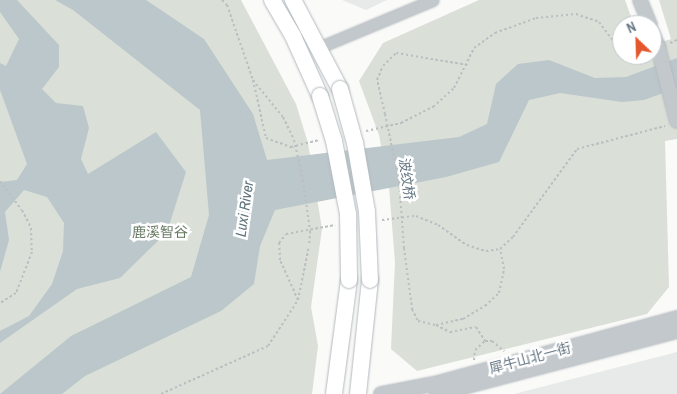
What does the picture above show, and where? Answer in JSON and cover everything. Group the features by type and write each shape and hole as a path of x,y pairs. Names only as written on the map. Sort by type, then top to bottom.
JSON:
{"main road":[{"path":"272,0 293,36 320,96 334,141 348,214 349,280 334,394"},
{"path":"293,0 320,47 340,89 355,143 367,212 370,280 358,394"}],"street":[{"path":"320,47 433,0"},
{"path":"640,0 646,15"},
{"path":"662,65 673,123"},
{"name":"犀牛山北一街","path":"381,394 438,383 677,318"},
{"name":"犀牛山北一街","path":"437,394 677,331"}],"path":[{"path":"222,0 227,5 253,80 266,138 291,147 327,139"},
{"path":"364,131 401,123 433,107 454,88 468,64 474,48 495,33 536,18 576,14 598,22 612,40"},
{"name":"波纹桥","path":"436,325 418,321 412,309 404,248 399,180 377,80 383,66 396,53 468,64"},
{"path":"161,394 268,346 298,300 309,246 310,231 303,180 294,140 283,117 253,80"},
{"path":"378,220 416,216 438,226 467,245 486,251 500,249 513,237 577,149 673,123"},
{"path":"0,181 22,210 31,228 32,252 16,293 0,303"},
{"path":"298,300 280,260 279,243 286,234 339,225"},
{"path":"436,325 463,319 485,306 499,293 504,269 500,249"},
{"path":"436,325 450,332 476,326 485,341 499,344 505,352"},
{"path":"474,360 475,350 485,341"}],"shaded area":[{"path":"342,0 387,0 366,10"},
{"path":"677,352 677,394 514,394"}],"green space":[{"name":"鹿溪智谷","path":"0,0 241,0 296,104 308,143 322,229 311,307 318,346 312,394 0,394"},
{"path":"479,0 625,0 630,15 612,15 612,65 662,65 662,42 671,39 659,0 677,0 677,139 665,141 669,287 647,314 417,371 391,349 395,262 389,187 379,135 359,81 383,43"}],"water":[{"path":"0,0 17,0 59,45 59,67 42,89 56,103 83,106 89,128 81,159 88,174 156,132 186,172 167,232 120,278 77,289 0,343 0,331 29,316 52,284 63,251 64,223 47,197 24,190 5,212 9,240 0,272 0,182 17,180 27,164 0,90 0,63 6,66 19,39 0,12"},
{"name":"Luxi River","path":"55,0 146,0 204,39 253,114 267,160 459,137 487,124 496,84 518,64 549,60 595,78 626,77 677,58 677,88 644,100 622,102 560,93 529,100 499,162 446,177 275,210 260,246 254,284 221,311 85,376 62,394 0,394 71,336 191,277 209,215 200,110 73,10"}]}
